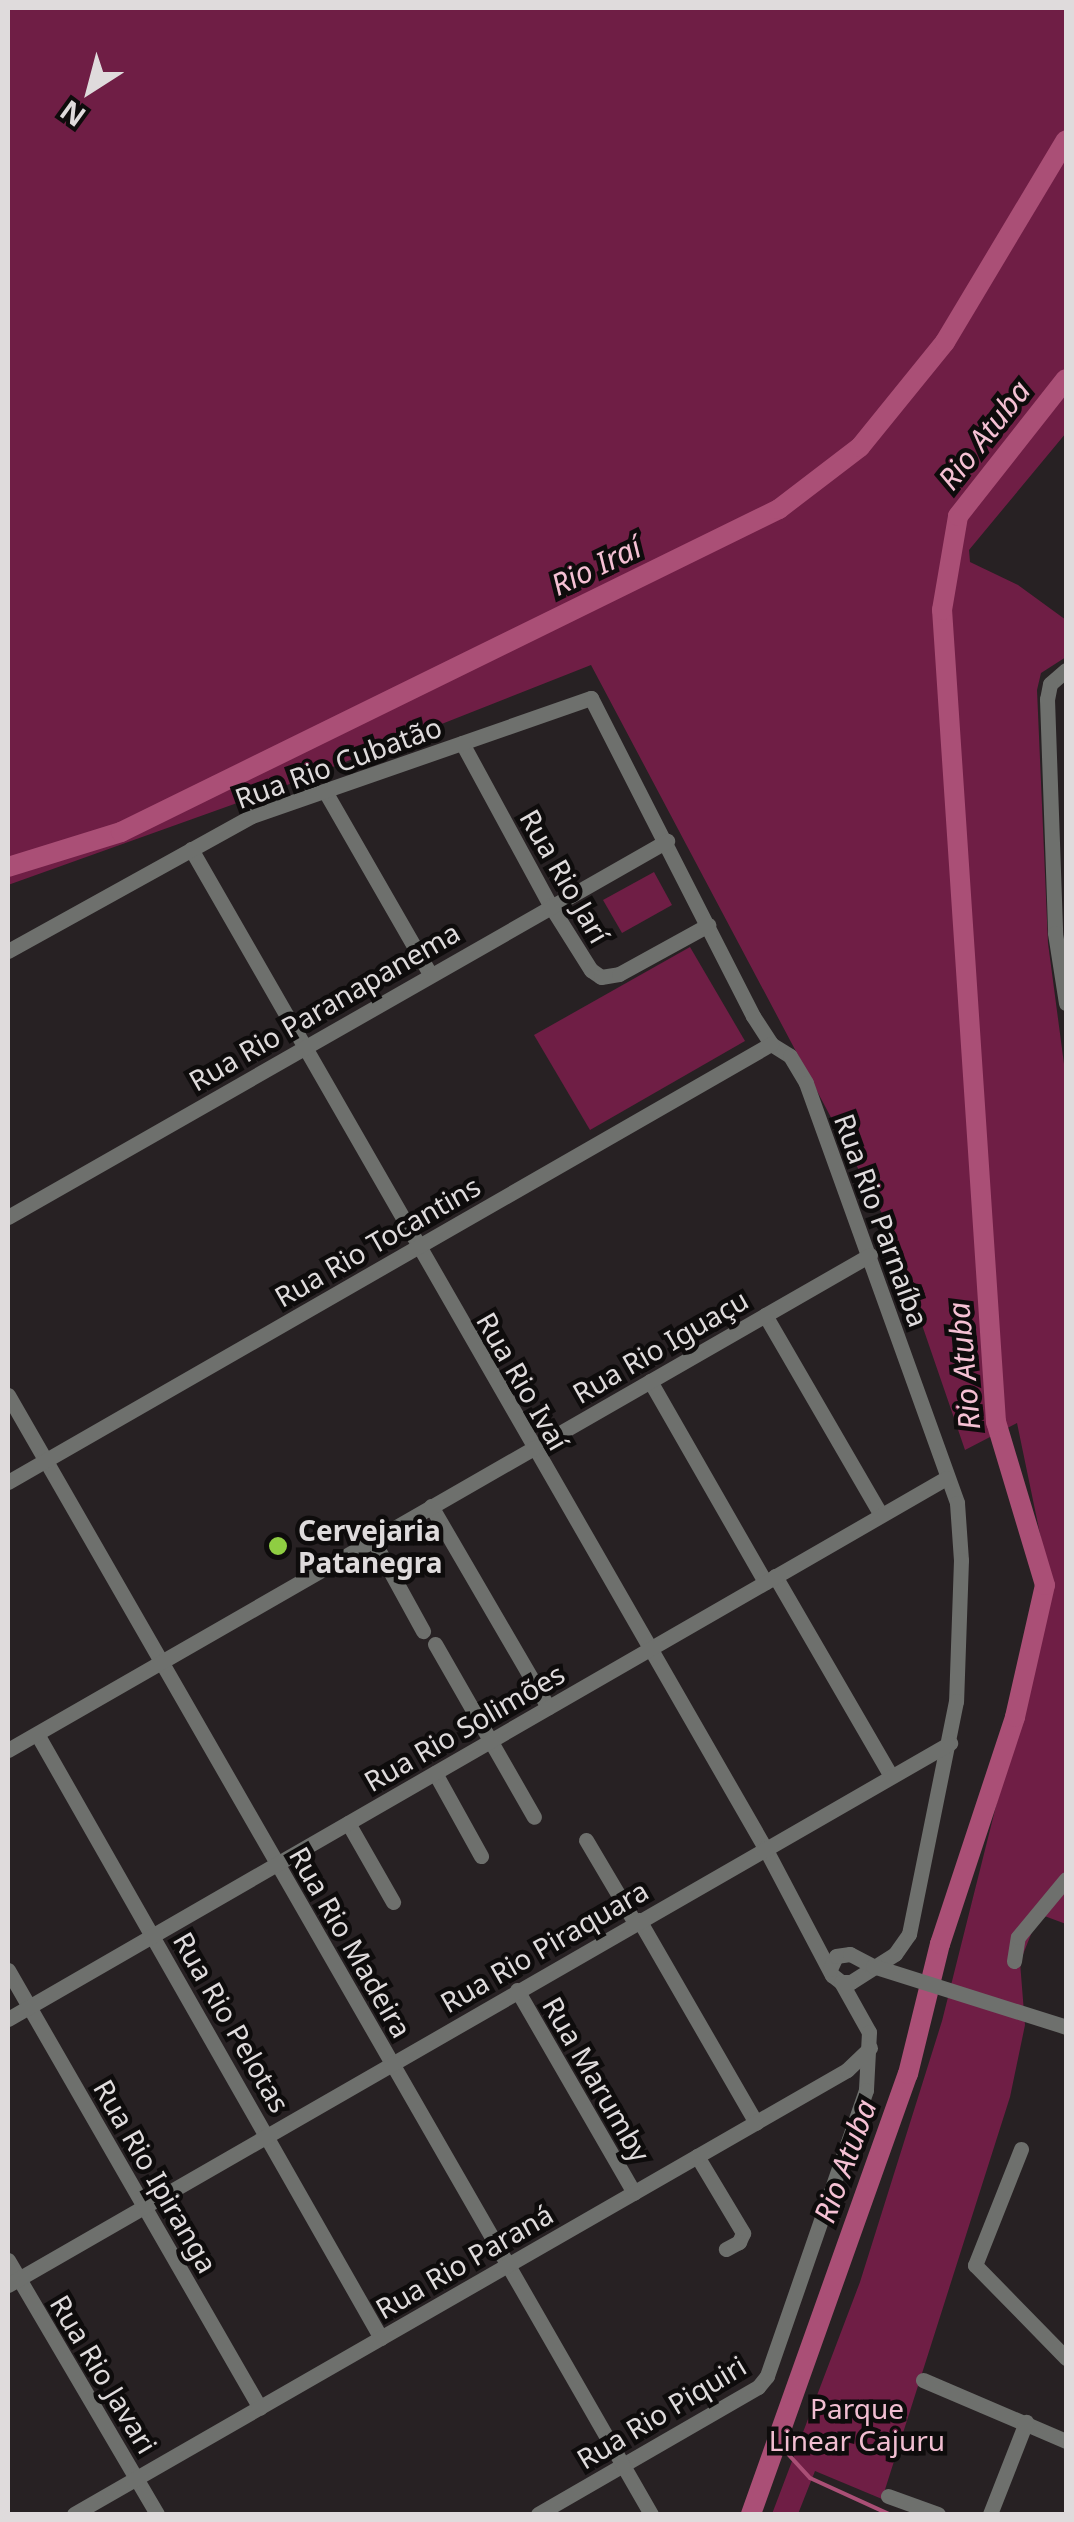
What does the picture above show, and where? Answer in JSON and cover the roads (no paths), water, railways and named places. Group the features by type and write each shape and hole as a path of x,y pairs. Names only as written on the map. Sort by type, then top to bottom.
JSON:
{"street":[{"path":"1063,671 1050,684 1047,699 1058,801 1066,1003"},
{"name":"Rua Rio Cubatão","path":"8,951 252,816 591,698"},
{"name":"Rua Rio Parnaíba","path":"591,698 772,1044 790,1056 806,1083 957,1503 961,1560 950,1743 909,1934 901,1949 872,1966"},
{"name":"Rua Rio Jarí","path":"462,743 576,950 601,977 619,974 708,925"},
{"path":"326,793 430,974"},
{"name":"Rua Rio Paranapanema","path":"8,1217 667,841"},
{"name":"Rua Rio Ivaí","path":"191,849 648,1649 842,1977 869,2032 870,2044"},
{"name":"Rua Rio Tocantins","path":"8,1482 772,1044"},
{"name":"Rua Rio Iguaçu","path":"8,1750 870,1255"},
{"path":"766,1314 882,1515"},
{"path":"650,1380 891,1776"},
{"name":"Rua Rio Madeira","path":"8,1395 651,2514"},
{"name":"Rua Rio Solimões","path":"8,2019 946,1478"},
{"path":"431,1506 548,1706"},
{"path":"374,1540 534,1817"},
{"name":"Rua Rio Pelotas","path":"37,1734 381,2338"},
{"name":"Rua Rio Piraquara","path":"13,2282 950,1743"},
{"path":"435,1773 481,1856"},
{"path":"348,1823 393,1902"},
{"path":"586,1840 756,2123"},
{"path":"1014,1961 1018,1937 1066,1879"},
{"name":"Rua Rio Ivaí","path":"815,1936 872,1966 1066,2027"},
{"path":"842,1977 860,1968 846,1954"},
{"path":"842,1977 846,1954"},
{"path":"842,1977 872,1966"},
{"name":"Rua Rio Ipiranga","path":"8,1970 260,2408"},
{"name":"Rua Marumby","path":"516,1990 634,2192"},
{"name":"Rua Rio Paraná","path":"74,2514 859,2063 870,2044"},
{"name":"Rua Rio Piquiri","path":"538,2514 758,2387 767,2376 866,2090 870,2044"},
{"path":"1022,2148 975,2265 1066,2358"},
{"path":"698,2156 743,2233 740,2242 726,2249"},
{"name":"Rua Rio Javari","path":"8,2260 13,2282 157,2514"},
{"path":"923,2380 1066,2441"},
{"path":"990,2514 1026,2422"},
{"path":"888,2496 938,2514"}],"waterway":[{"name":"Rio Iraí","path":"8,867 121,832 779,509 860,447 945,342 1066,140"},
{"name":"Rio Atuba","path":"751,2514 908,2074 940,1944 1015,1717 1045,1585 996,1422 942,610 958,516 1066,379"},
{"path":"777,2442 810,2478 889,2514"}],"place":[{"name":"Cervejaria Patanegra","path":"278,1546"}],"park label":[{"name":"Parque Linear Cajuru","path":"857,2424"}]}
